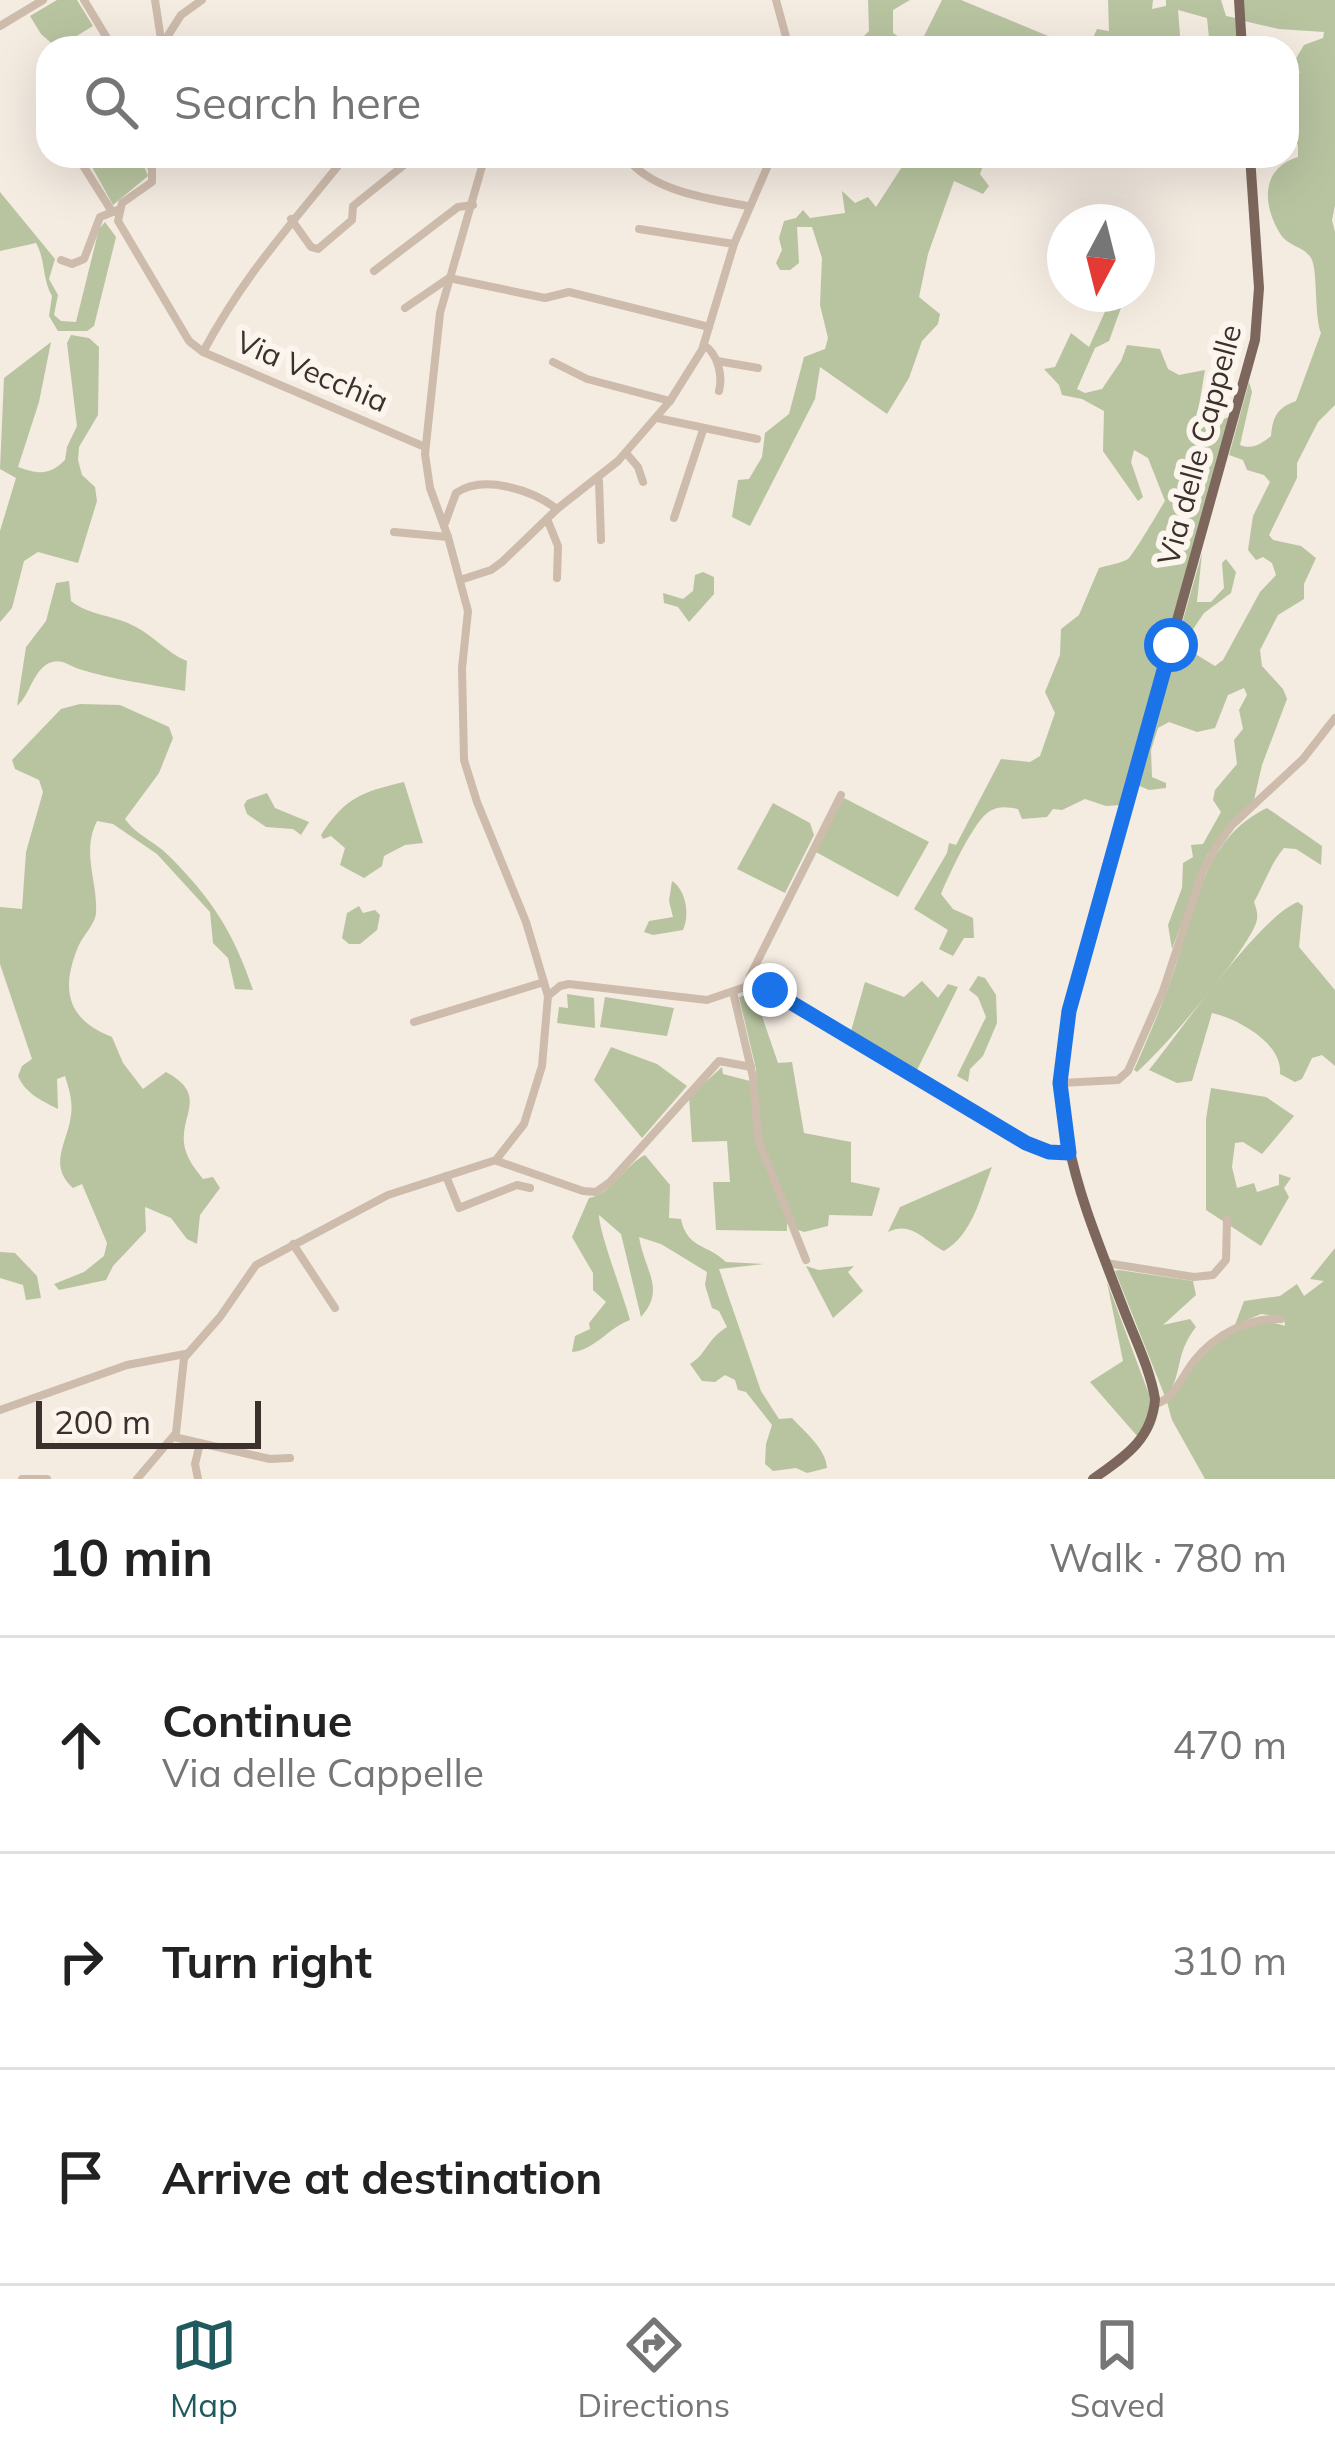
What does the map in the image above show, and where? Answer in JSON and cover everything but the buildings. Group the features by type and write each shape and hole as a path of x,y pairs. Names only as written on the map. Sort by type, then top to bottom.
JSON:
{"main road":[{"path":"1239,0 1241,36"},
{"name":"Via delle Cappelle","path":"1155,1404 1069,1153 1060,1083 1073,994 1255,340 1258,288 1251,168"},
{"path":"1093,1479 1142,1439 1155,1404"}],"street":[{"path":"84,0 106,36"},
{"path":"155,0 160,36"},
{"path":"169,36 181,15 202,0"},
{"path":"776,0 786,36"},
{"path":"0,26 39,2"},
{"name":"Via Vecchia","path":"85,168 115,210 184,334 203,352 425,447"},
{"path":"61,260 72,264 84,259 97,222 152,182 152,168"},
{"path":"203,352 238,288 336,168"},
{"path":"291,219 310,248 318,249 352,220 353,206 400,168"},
{"path":"137,1479 174,1437 181,1369 187,1354 220,1318 256,1265 388,1195 496,1160 515,1140 529,1111 545,1049 548,996 526,922 464,760 462,668 469,622 461,581 428,479 425,447 437,329 482,168"},
{"path":"636,168 699,196 748,206"},
{"path":"461,581 496,567 557,509 598,480 670,401 704,345 734,244 766,168"},
{"path":"374,271 458,207 472,205"},
{"path":"639,229 734,244"},
{"path":"405,308 448,278 545,298 569,292 709,327"},
{"path":"704,345 722,379 719,391"},
{"path":"716,361 758,368"},
{"path":"554,362 587,380 670,401"},
{"path":"657,418 757,440"},
{"path":"674,518 703,430"},
{"path":"626,453 643,482"},
{"path":"598,480 601,540"},
{"path":"444,524 456,493 473,484 535,495 557,509"},
{"path":"547,519 558,546 557,578"},
{"path":"394,532 448,537"},
{"path":"1060,1083 1118,1080 1128,1072 1216,847 1232,825 1293,770 1335,718"},
{"path":"751,986 750,976 842,795"},
{"path":"414,1022 544,982"},
{"path":"548,996 560,986 578,984 707,1000 751,986 776,993 1026,1143 1069,1153"},
{"path":"733,992 751,1067 758,1139 806,1261"},
{"path":"496,1160 596,1192 719,1061 751,1067"},
{"path":"446,1177 459,1208 517,1185 530,1188"},
{"path":"1106,1263 1194,1277 1213,1275 1226,1260 1227,1219"},
{"path":"293,1244 335,1308"},
{"path":"1155,1404 1166,1400 1215,1340 1258,1319 1282,1318"},
{"path":"0,1410 127,1365 187,1354"},
{"path":"174,1437 275,1460 290,1458"},
{"path":"198,1479 195,1464 200,1443"},
{"path":"22,1479 46,1479"}],"green space":[{"path":"57,0 77,0 93,26 77,36 43,36 30,16"},
{"path":"868,0 910,0 893,10 893,33 898,36 864,36 869,31"},
{"path":"942,0 961,0 1048,36 924,36"},
{"path":"1108,0 1153,0 1152,9 1166,6 1166,0 1221,0 1226,16 1236,18 1237,36 1209,36 1207,18 1178,10 1180,36 1094,36 1097,29 1109,31"},
{"path":"1243,0 1335,0 1335,405 1318,422 1297,463 1297,478 1269,535 1301,546 1316,558 1304,584 1304,599 1278,615 1260,650 1262,666 1287,699 1254,800 1207,855 1172,949 1168,925 1182,888 1183,863 1193,857 1191,845 1203,844 1221,812 1213,800 1215,790 1237,764 1234,740 1243,729 1239,710 1247,695 1244,688 1228,695 1215,728 1197,732 1169,722 1158,728 1151,750 1152,777 1166,783 1166,788 1149,790 1137,785 1173,657 1187,649 1215,666 1223,660 1260,592 1276,575 1272,563 1263,557 1256,560 1248,550 1253,516 1270,482 1229,455 1249,382 1252,392 1240,445 1248,447 1271,436 1277,414 1296,401 1321,333 1313,263 1281,235 1268,190 1279,168 1299,168 1299,53 1304,45 1323,38 1324,32 1244,21"},
{"path":"93,168 145,168 148,176 113,205"},
{"path":"901,168 982,168 980,174 989,186 983,194 954,181 928,254 919,297 940,314 938,324 922,341 909,378 887,414 820,367 815,399 750,526 732,517 738,480 749,479 762,457 765,433 789,414 804,357 825,349 828,338 820,305 822,258 812,227 797,227 799,263 780,270 776,263 784,221 803,210 810,218 845,213 842,191 855,203 868,197 876,207"},
{"path":"0,192 55,259 49,279 58,295 54,315 61,321 76,322 99,229 105,222 116,237 94,326 87,331 58,331 49,316 52,296 36,243 0,251"},
{"path":"1105,312 1119,312 1109,341 1095,348 1077,389 1085,393 1102,389 1127,345 1160,349 1168,369 1179,375 1205,370 1197,417 1207,425 1229,417 1122,805 1085,799 1062,810 1053,809 1047,817 1022,819 1018,809 1003,807 984,816 941,894 953,909 973,918 974,938 964,938 953,956 939,949 948,930 914,909 949,843 956,845 1001,759 1030,762 1040,756 1055,713 1045,692 1060,655 1061,629 1079,615 1099,568 1128,559 1165,501 1148,458 1134,450 1131,462 1143,497 1138,501 1103,451 1104,411 1062,395 1044,369 1055,367 1071,333 1089,347"},
{"path":"71,335 89,338 99,347 98,415 79,447 78,460 82,475 95,487 97,501 78,563 38,552 24,561 12,608 0,622 0,531 16,478 0,469 4,378 51,342 39,402 18,467 37,472 54,469 65,460 77,426 67,343"},
{"path":"1202,553 1197,602 1211,602 1224,588 1222,563 1226,559 1236,572 1231,593 1204,613 1185,641 1177,641"},
{"path":"703,572 714,577 714,594 689,622 678,607 664,603 663,593 683,599 693,591 695,575"},
{"path":"69,581 71,601 136,627 187,661 185,691 56,661 40,670 17,706 26,647 46,621 56,583"},
{"path":"80,704 120,705 169,727 173,738 159,773 125,819 168,855 209,901 229,933 253,990 235,989 228,958 213,943 210,912 157,854 113,824 97,821 90,844 96,914 73,962 71,1001 85,1021 112,1037 123,1063 143,1089 166,1072 179,1080 190,1105 184,1132 186,1153 203,1179 213,1177 220,1188 200,1215 197,1244 171,1218 145,1207 146,1231 106,1280 59,1290 54,1284 84,1272 104,1256 107,1243 82,1184 73,1188 61,1171 71,1110 65,1076 57,1079 58,1109 30,1092 18,1076 32,1059 0,964 0,907 22,909 26,852 43,792 39,780 15,769 12,760 61,709"},
{"path":"404,782 423,843 405,845 384,856 382,866 364,878 340,865 345,848 331,836 323,839 321,835 330,823 355,798"},
{"path":"267,793 275,808 309,822 301,835 293,829 266,827 247,814 247,800"},
{"path":"844,798 929,842 898,897 814,851"},
{"path":"773,803 810,823 814,835 785,893 737,869"},
{"path":"1267,808 1322,846 1321,865 1296,849 1284,848 1254,902 1256,923 1244,945 1200,1004 1137,1072 1206,875 1229,836"},
{"path":"672,881 685,903 683,930 644,932 649,921 673,917"},
{"path":"1298,902 1303,906 1299,947 1335,990 1335,1066 1322,1055 1312,1058 1302,1079 1295,1082 1280,1074 1274,1053 1257,1034 1212,1013 1192,1081 1177,1083 1149,1070 1242,952"},
{"path":"359,906 363,913 375,910 380,915 377,930 360,944 349,944 342,938 347,913"},
{"path":"978,976 985,978 996,995 997,1023 983,1056 970,1069 968,1082 957,1076 986,1017 978,997 969,990"},
{"path":"922,981 938,998 948,984 958,987 917,1070 851,1031 865,982 904,997"},
{"path":"754,993 778,1063 792,1062 804,1133 851,1142 851,1182 880,1188 872,1216 829,1215 828,1226 804,1232 796,1229 760,1138 756,1069 739,997"},
{"path":"567,994 594,998 595,1028 557,1023 559,1007 568,1008"},
{"path":"605,997 674,1008 667,1036 600,1027"},
{"path":"611,1047 657,1064 687,1086 642,1138 594,1080"},
{"path":"722,1067 723,1074 750,1081 756,1144 787,1218 787,1231 716,1230 713,1182 730,1182 727,1141 692,1142 689,1097"},
{"path":"1211,1088 1266,1097 1294,1116 1262,1154 1243,1142 1235,1143 1232,1167 1237,1188 1254,1183 1257,1192 1279,1185 1279,1174 1291,1178 1284,1188 1289,1197 1261,1246 1206,1210 1206,1119"},
{"path":"645,1155 670,1185 669,1218 681,1219 693,1241 726,1262 764,1264 719,1269 761,1391 779,1419 792,1418 814,1441 827,1468 807,1473 796,1468 773,1471 765,1464 772,1425 746,1392 738,1390 735,1380 725,1375 715,1382 702,1381 690,1364 727,1327 719,1311 712,1308 705,1285 707,1272 661,1244 639,1237 653,1289 641,1317 621,1234 599,1215 630,1320 572,1352 575,1336 590,1329 589,1323 606,1302 593,1290 593,1273 572,1237 589,1198 605,1191"},
{"path":"992,1167 969,1225 944,1251 911,1230 888,1232 900,1207"},
{"path":"1335,1248 1335,1479 1205,1479 1167,1402 1202,1357 1232,1332 1266,1322 1285,1326 1284,1317 1261,1314 1235,1325 1244,1301 1280,1296 1297,1284 1304,1296 1324,1281 1310,1279"},
{"path":"0,1252 15,1253 37,1276 41,1298 26,1300 23,1285 0,1278"},
{"path":"806,1266 819,1270 854,1266 848,1272 863,1291 833,1318"},
{"path":"1115,1271 1193,1281 1196,1295 1163,1325 1190,1319 1196,1327 1166,1399"},
{"path":"1107,1282 1150,1397 1149,1414 1138,1437 1090,1382 1123,1361"}],"route":[{"path":"770,990 1026,1143 1069,1153 1060,1083 1069,1011 1171,645"}]}
